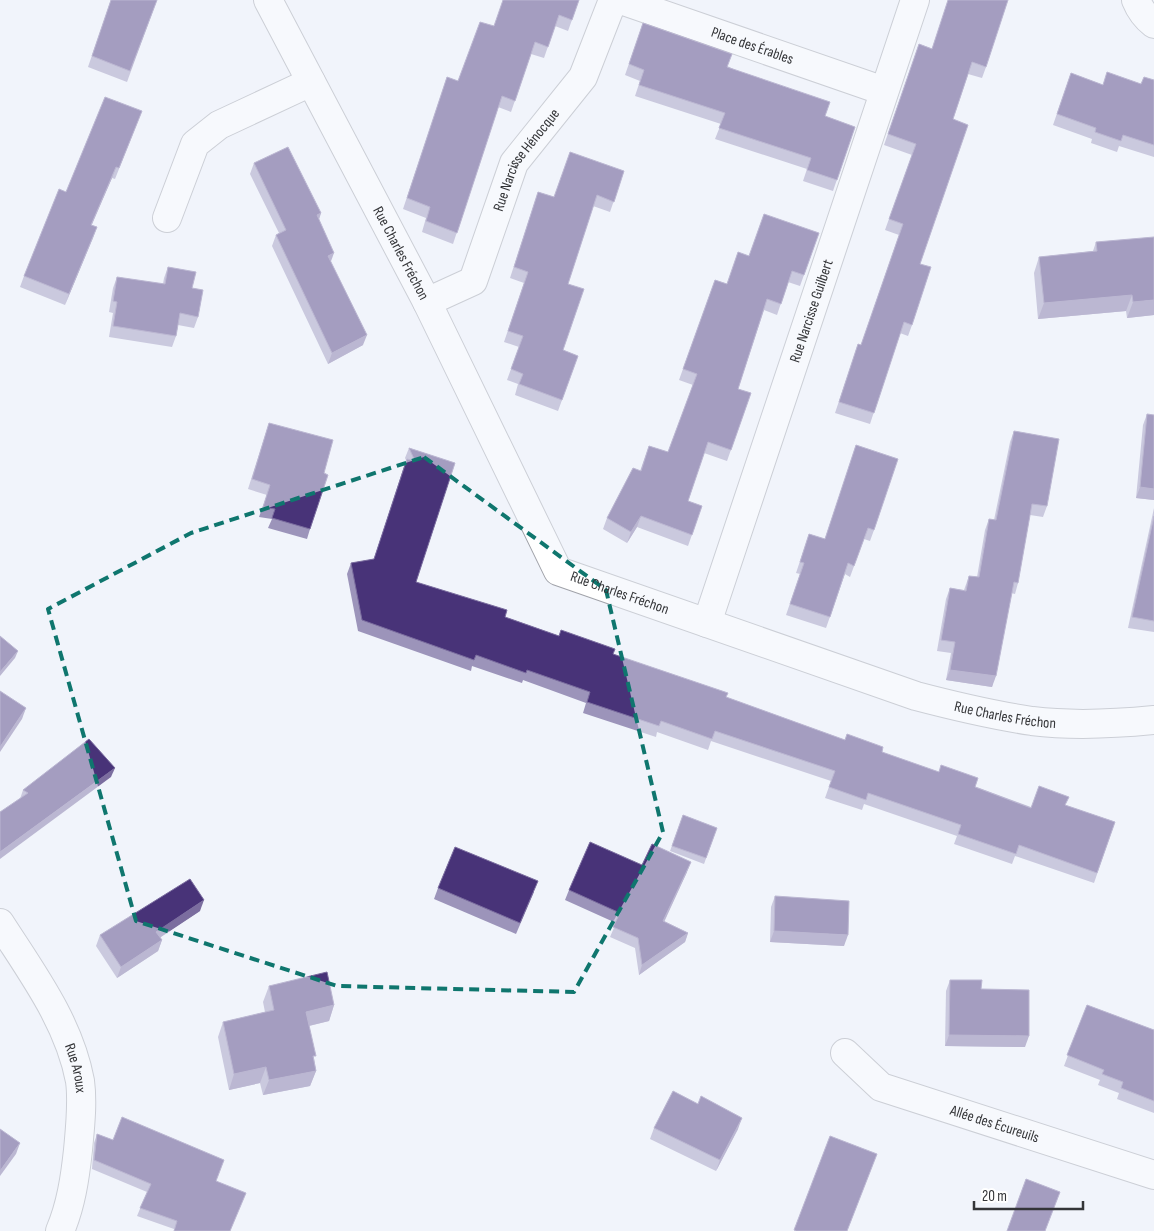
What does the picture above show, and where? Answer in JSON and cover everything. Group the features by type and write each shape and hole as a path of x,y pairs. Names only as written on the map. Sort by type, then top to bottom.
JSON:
{"street":[{"name":"Rue Charles Fréchon","path":"268,0 427,302 558,571 916,696 972,711 1042,721 1106,724 1154,720"},
{"name":"Rue Narcisse Hénocque","path":"427,302 473,281 514,163 583,77 613,0"},
{"name":"Place des Érables","path":"621,0 884,91"},
{"name":"Rue Narcisse Guilbert","path":"707,623 915,0"},
{"path":"1136,0 1139,8 1154,24"},
{"path":"168,218 196,144 218,125 312,82"},
{"name":"Rue Aroux","path":"0,923 50,1001 70,1042 80,1083 81,1125 76,1169 68,1211 60,1231"},
{"name":"Allée des Écureuils","path":"846,1053 881,1087 1154,1175"}],"highlighted area":[{"path":"424,457 606,590 663,832 574,992 337,986 136,921 48,609 191,533"}],"building":[{"path":"111,0 157,0 130,71 92,56"},
{"path":"503,0 579,0 572,20 559,15 548,47 535,42 515,101 502,96 457,233 426,221 430,207 407,198 447,77 458,81 480,22 494,26"},
{"path":"948,0 1008,0 986,67 972,62 953,119 968,125 920,264 931,267 912,325 904,322 874,413 839,402 858,344 861,345 903,224 889,219 916,144 888,134 919,44 932,49"},
{"path":"643,23 732,54 727,67 830,102 825,116 855,127 837,180 807,170 811,158 719,128 725,113 639,85 644,70 629,64"},
{"path":"1107,72 1141,84 1144,77 1154,80 1154,145 1123,135 1121,141 1095,132 1096,128 1057,114 1071,73 1103,85"},
{"path":"105,97 142,111 119,168 116,167 91,225 97,227 69,294 24,276 59,189 66,192"},
{"path":"288,147 321,213 317,215 334,253 328,256 367,335 332,353 276,235 286,230 254,163"},
{"path":"570,152 624,171 614,202 597,195 568,284 584,289 563,350 578,356 562,400 519,384 523,374 511,369 523,336 508,331 528,272 514,267 538,192 554,197"},
{"path":"764,214 819,233 804,275 792,271 781,304 767,299 738,389 751,393 731,450 708,442 688,501 702,506 692,535 641,516 631,532 607,518 633,468 641,471 649,446 668,452 697,374 683,369 715,280 727,284 738,252 749,256"},
{"path":"1154,237 1154,300 1133,302 1132,295 1044,303 1039,257 1097,251 1096,242"},
{"path":"168,267 196,272 192,288 203,290 198,317 180,313 176,336 113,326 117,302 113,301 117,277 165,284"},
{"path":"1147,414 1154,415 1154,489 1140,487"},
{"path":"269,423 333,440 324,473 328,475 310,529 272,518 275,509 263,507 270,485 252,479"},
{"path":"1014,431 1059,439 1047,506 1032,504 1018,583 1014,582 996,676 950,670 955,642 941,640 950,588 966,591 969,576 979,577 989,519 996,520"},
{"path":"856,445 898,459 874,530 868,528 854,566 848,563 830,617 790,604 804,563 800,562 809,534 825,539"},
{"path":"409,448 455,463 416,582 507,610 505,617 559,636 561,630 615,649 613,654 728,693 726,697 845,740 847,734 883,747 882,752 939,772 941,765 978,778 975,787 1031,808 1039,786 1069,797 1065,805 1115,822 1097,873 1019,845 1016,854 958,834 961,825 868,793 866,800 829,787 835,771 715,731 712,739 661,721 659,726 587,702 590,692 527,670 526,673 476,655 474,660 362,620 351,563 374,559 407,459 415,461"},
{"path":"1154,516 1154,621 1132,617"},
{"path":"0,636 18,651 0,672"},
{"path":"0,691 26,708 0,747"},
{"path":"89,739 115,768 0,852 0,812 28,793 23,790"},
{"path":"683,815 717,828 706,858 672,846"},
{"path":"590,842 642,865 652,844 691,862 663,921 688,933 642,965 638,938 613,927 620,913 569,890"},
{"path":"455,847 538,881 520,923 438,888"},
{"path":"190,879 204,900 156,932 162,940 121,967 100,935"},
{"path":"775,896 849,901 848,935 774,931"},
{"path":"327,972 334,1005 306,1012 316,1056 313,1056 316,1071 269,1080 266,1067 234,1074 223,1022 274,1010 269,986"},
{"path":"950,980 982,980 981,989 1029,990 1029,1036 949,1035"},
{"path":"1087,1005 1154,1030 1154,1101 1121,1088 1123,1082 1102,1074 1104,1070 1067,1055"},
{"path":"673,1091 698,1104 701,1096 742,1118 720,1160 654,1128"},
{"path":"122,1117 224,1160 216,1181 246,1193 230,1231 174,1231 177,1221 140,1208 151,1184 94,1160 97,1134 113,1140"},
{"path":"0,1129 20,1143 0,1171"},
{"path":"830,1136 877,1154 847,1231 796,1231 794,1230"},
{"path":"1026,1179 1060,1192 1045,1231 1007,1231"}]}
